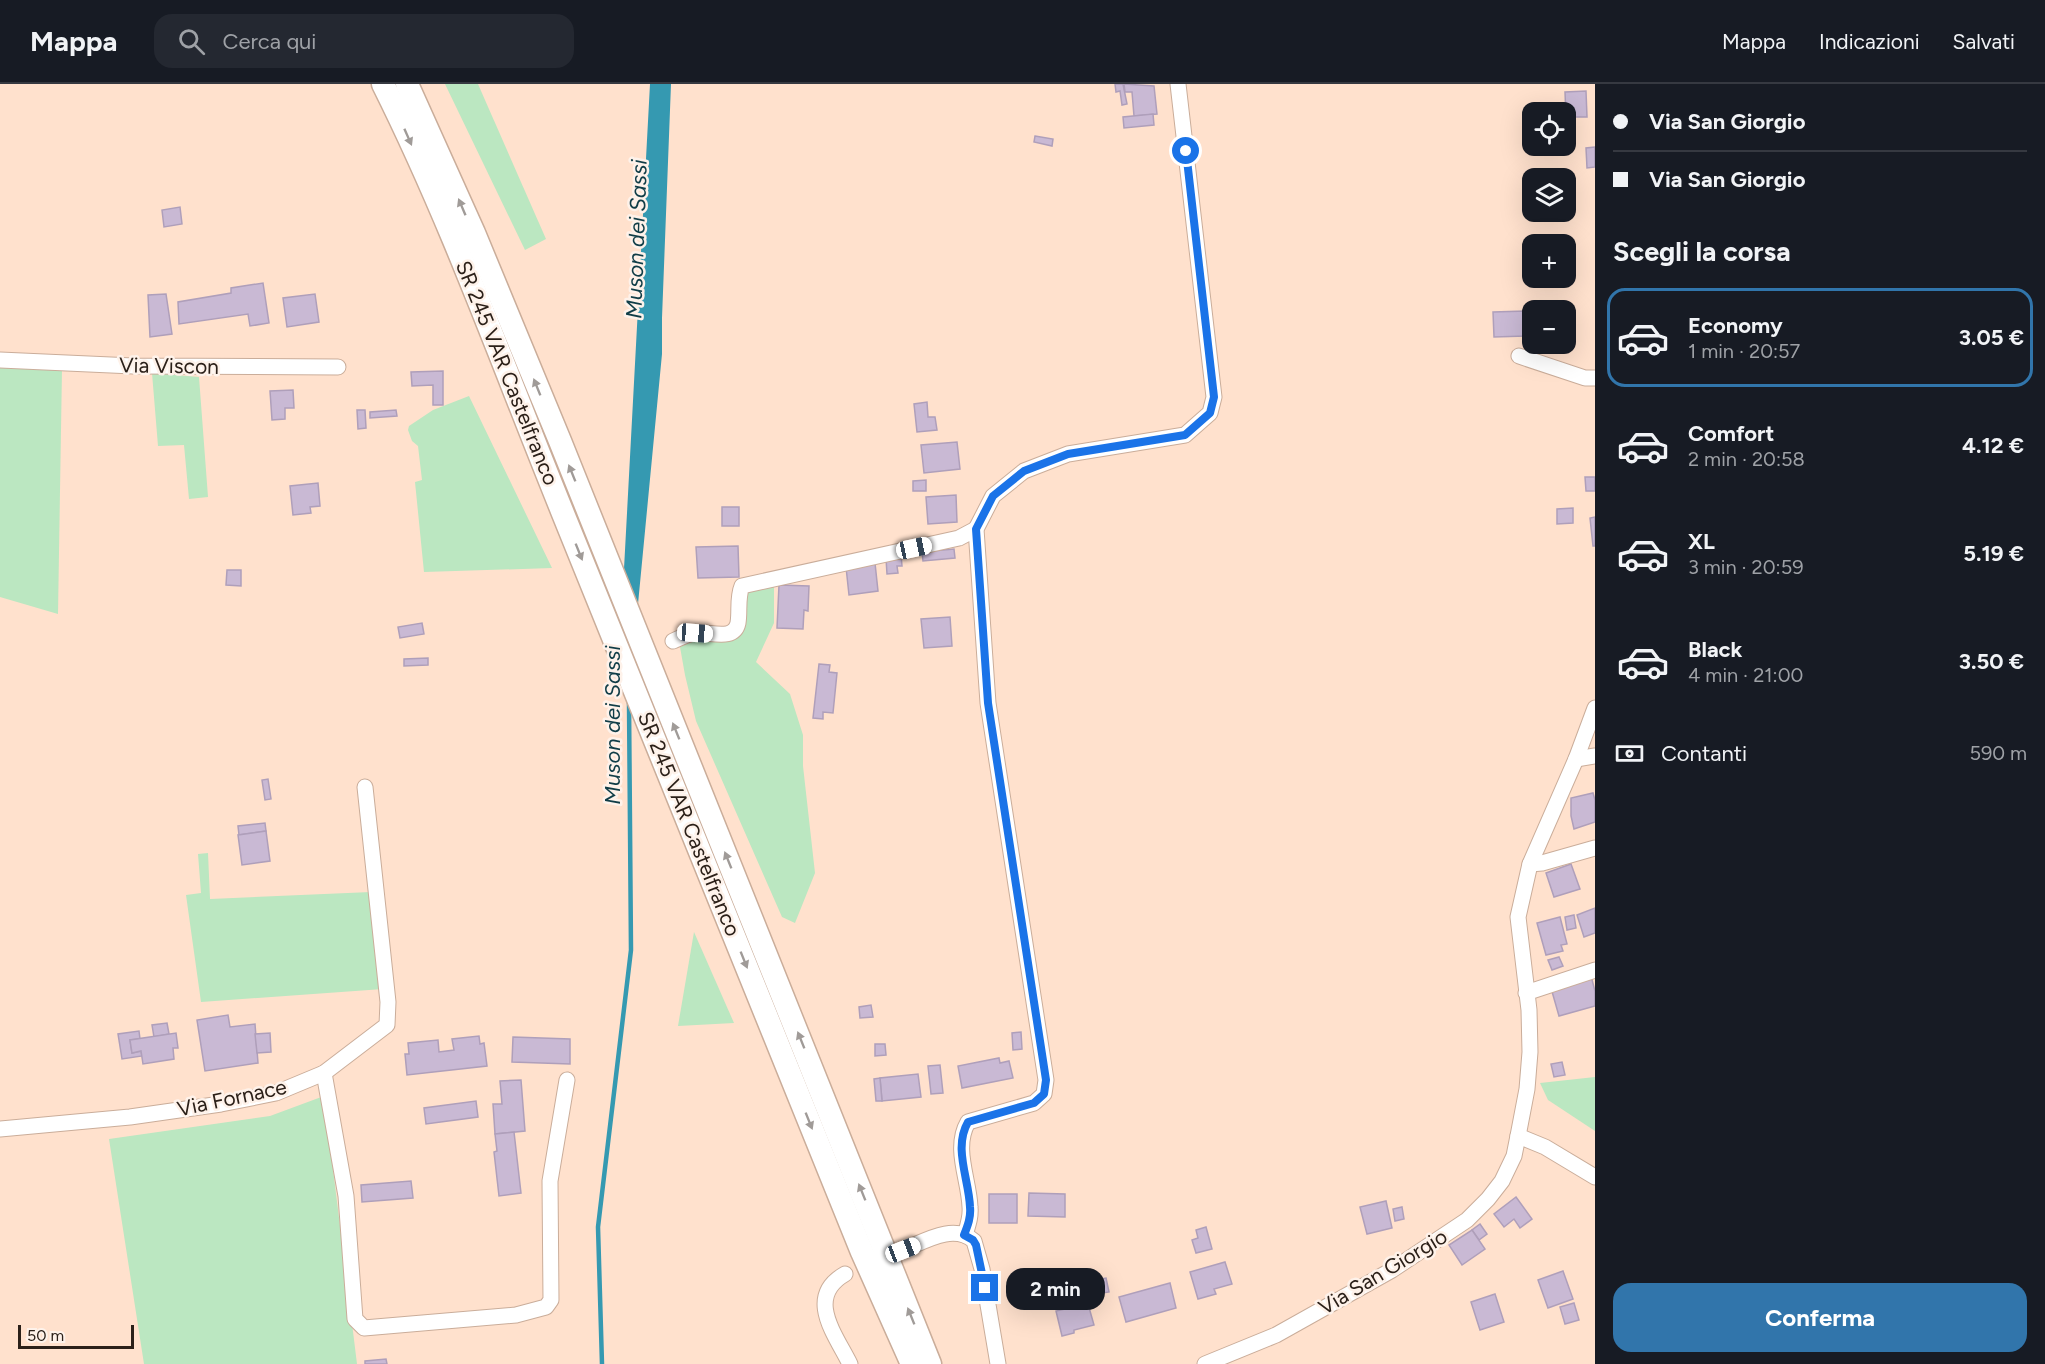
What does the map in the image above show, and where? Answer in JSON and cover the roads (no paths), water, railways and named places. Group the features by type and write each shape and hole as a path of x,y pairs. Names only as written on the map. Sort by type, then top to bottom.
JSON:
{"highway":[{"name":"SR 245 VAR Castelfranco","path":"383,84 442,212 483,309 557,498 862,1252 912,1364"},
{"name":"SR 245 VAR Castelfranco","path":"407,84 474,233 560,441 930,1364"}],"street":[{"path":"964,1235 970,1208 961,1147 962,1133 968,1122 1034,1103 1044,1094 1046,1080 988,703 976,529 993,496 1024,471 1068,454 1185,435 1210,413 1214,397 1178,84"},
{"path":"1519,356 1585,378 1595,378"},
{"name":"Via Viscon","path":"0,360 133,366 338,367"},
{"path":"673,640 695,633 728,635 736,630 741,586 959,538 976,529"},
{"name":"Via San Giorgio","path":"1205,1364 1276,1335 1392,1270 1467,1220 1502,1181 1514,1156 1527,1089 1530,1052 1529,1010 1518,917 1530,864 1576,759 1595,708"},
{"path":"1576,759 1595,756"},
{"name":"Via Fornace","path":"0,1129 130,1117 221,1104 276,1093 324,1073 387,1025 388,1002 365,787"},
{"path":"1530,864 1595,848"},
{"path":"1526,993 1595,969"},
{"path":"324,1073 346,1196 355,1319 364,1328 516,1315 546,1307 551,1300 550,1181 567,1080"},
{"path":"1518,1136 1545,1147 1595,1178"},
{"path":"903,1250 948,1233 964,1235 973,1240 998,1364"},
{"path":"844,1274 830,1286 825,1294 824,1303 828,1323 850,1364"}],"water":[{"path":"650,84 671,84 662,354 638,604 624,569"}],"waterway":[{"name":"Muson dei Sassi","path":"602,1364 598,1227 631,950 629,701"}]}
